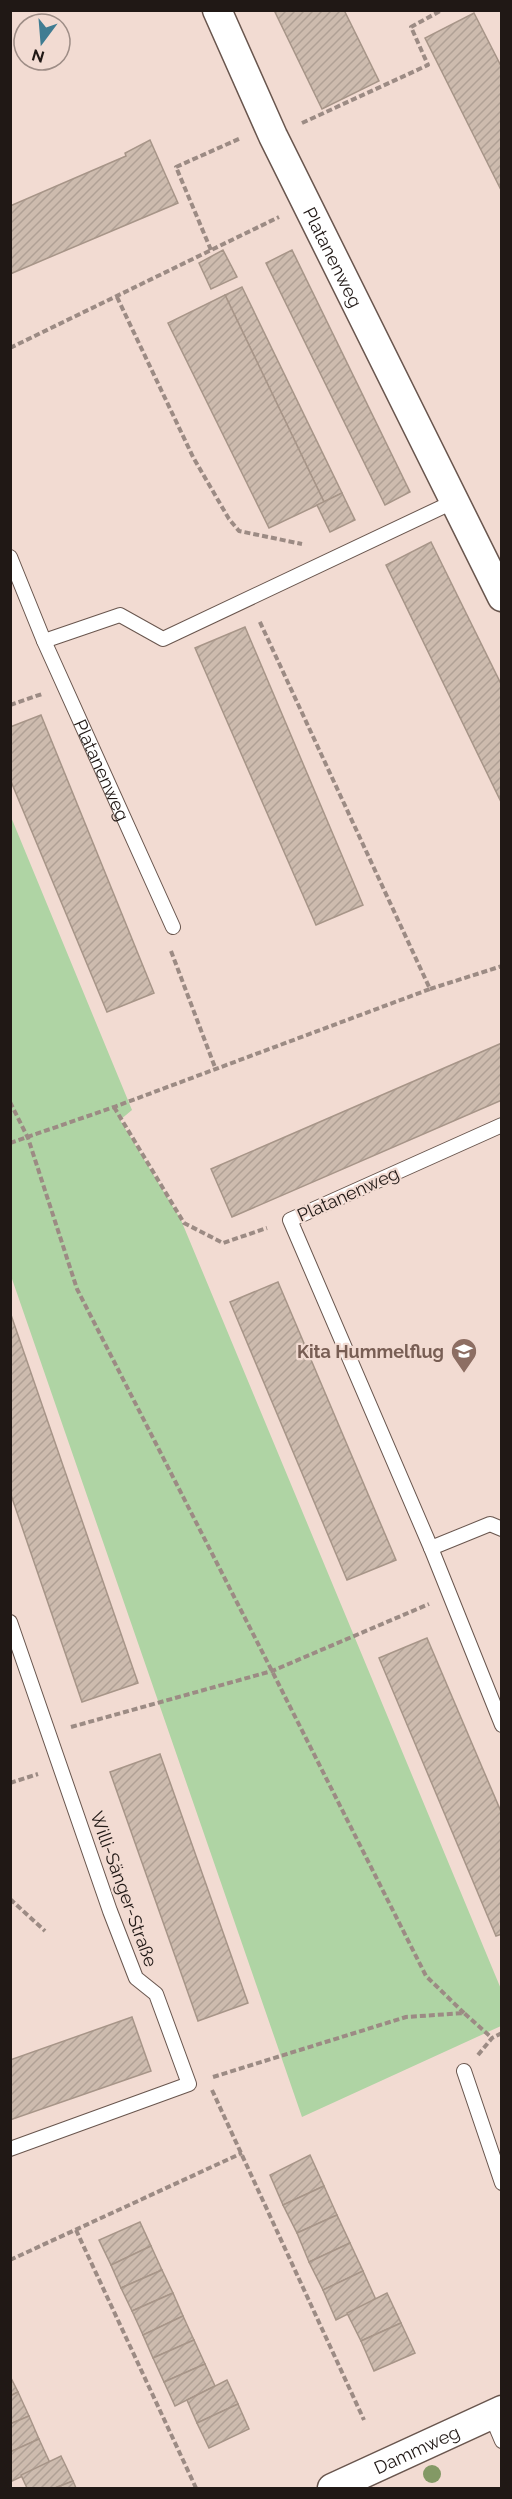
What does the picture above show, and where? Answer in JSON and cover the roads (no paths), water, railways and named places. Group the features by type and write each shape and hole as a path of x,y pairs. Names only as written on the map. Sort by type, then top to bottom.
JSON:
{"street":[{"name":"Platanenweg","path":"216,10 271,131 501,597"},
{"name":"Dammweg","path":"332,2488 498,2422"}],"lane":[{"path":"44,641 120,615 163,639 455,501"},
{"name":"Platanenweg","path":"10,557 44,641 173,927"},
{"name":"Platanenweg","path":"501,1125 290,1220 431,1548 501,1725"},
{"path":"431,1548 490,1524 501,1529"},
{"name":"Willi-Sänger-Straße","path":"10,1622 110,1911 136,1978 156,1994 189,2084 10,2149"},
{"path":"464,2072 501,2183"}],"place":[{"name":"Kita Hummelflug","path":"464,1374"}]}
